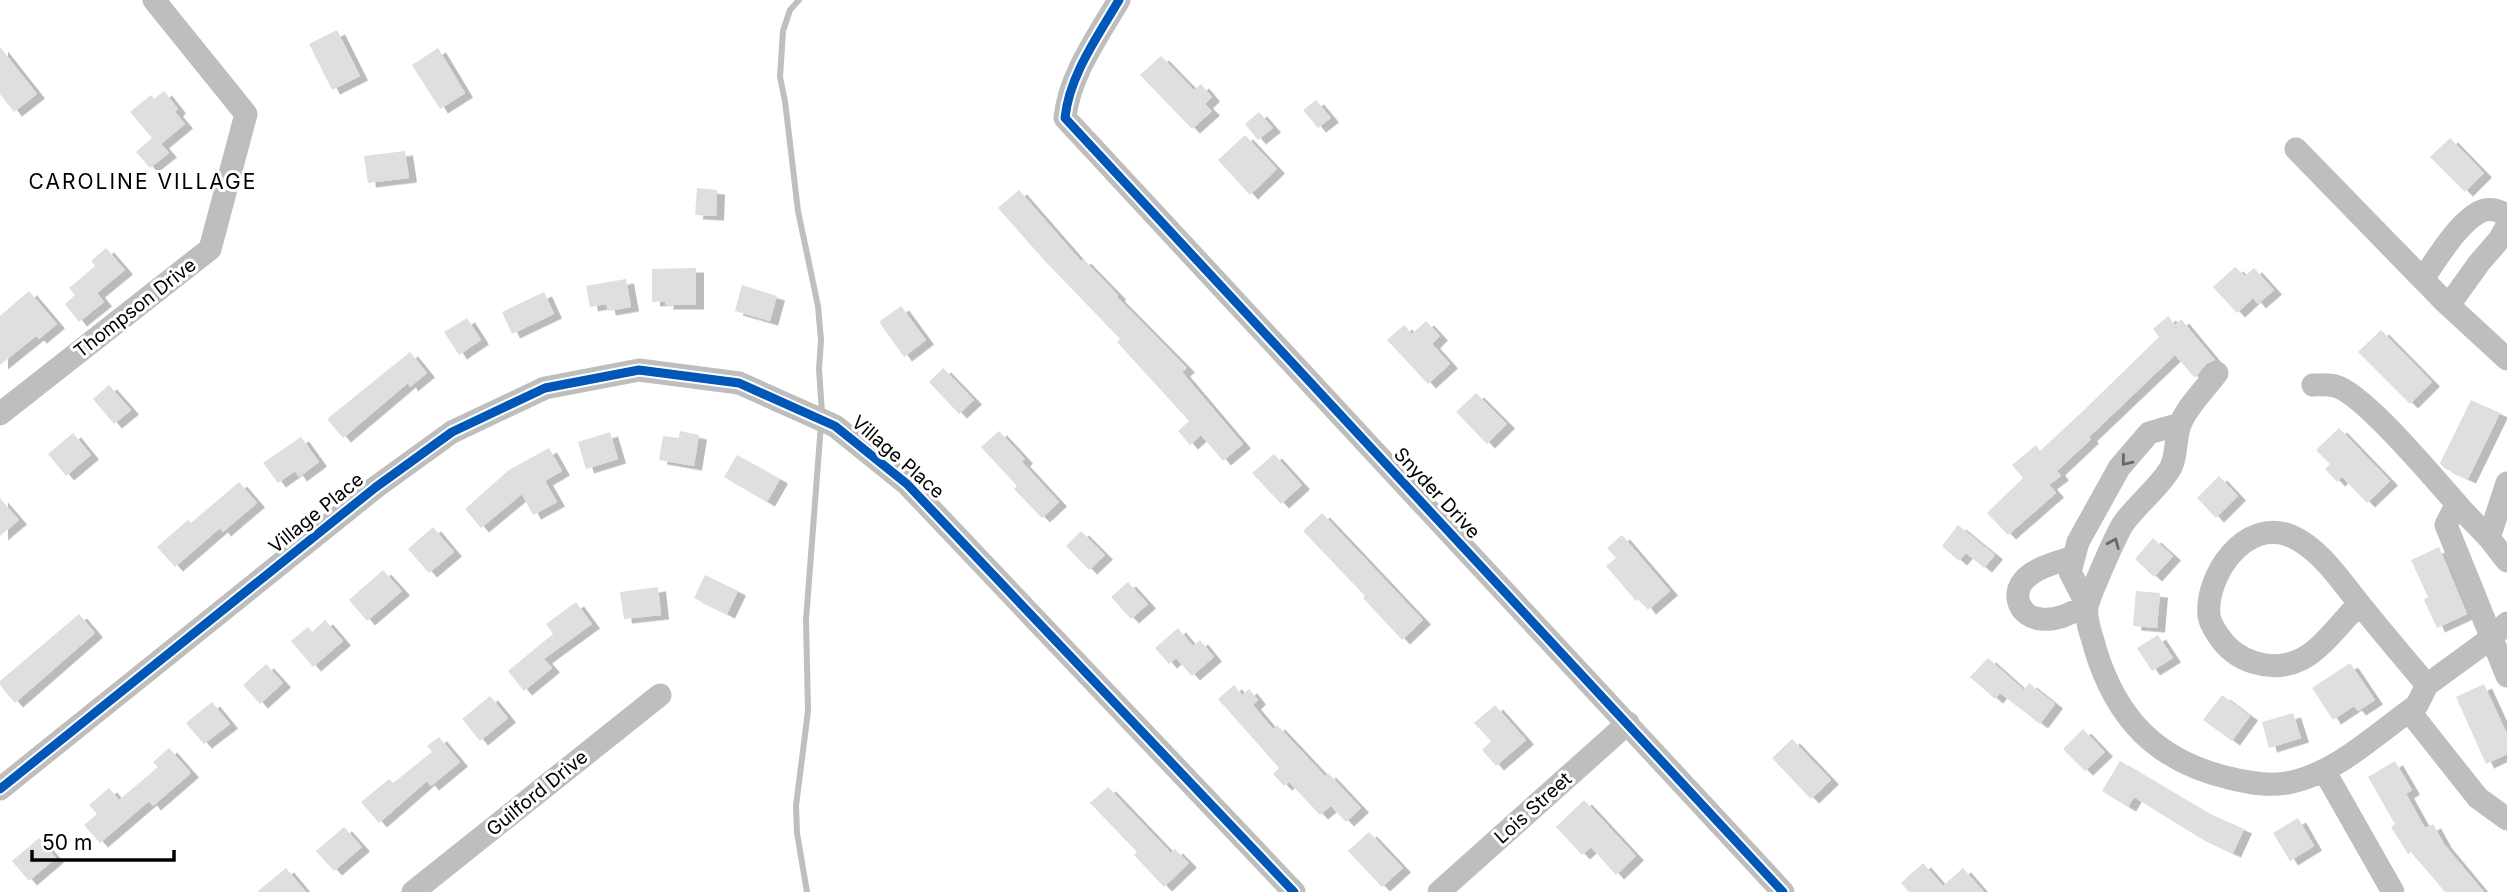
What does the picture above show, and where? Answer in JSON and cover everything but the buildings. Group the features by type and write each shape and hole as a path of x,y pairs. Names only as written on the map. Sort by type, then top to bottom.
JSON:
{"street":[{"name":"Thompson Drive","path":"0,414 210,249 246,114 154,0"},
{"name":"Snyder Drive","path":"1119,0 1072,84 1066,100 1065,118 1783,892"},
{"path":"2296,149 2449,305 2507,359"},
{"path":"2423,279 2454,236 2474,216 2487,209 2498,210 2506,215 2507,226 2499,240 2449,305"},
{"name":"Village Place","path":"0,789 376,487 452,432 545,388 639,370 739,383 835,426 916,493 1294,892"},
{"path":"2074,556 2049,564 2025,579 2018,590 2018,603 2025,613 2039,619 2063,617 2087,606 2121,525 2172,466 2180,424 2217,373"},
{"path":"2314,385 2336,386 2356,398 2380,420 2489,538 2507,562"},
{"path":"2180,424 2149,433 2119,468 2078,542 2070,572 2087,606 2090,630 2100,664 2114,696 2128,718 2166,754 2214,775 2248,783 2274,785 2325,772 2417,705 2427,685 2490,639 2507,623"},
{"path":"2489,538 2507,483"},
{"path":"2462,510 2452,513 2446,525 2507,676"},
{"path":"2359,604 2304,658 2277,665 2261,665 2236,654 2222,642 2209,617 2211,592 2226,559 2246,541 2271,533 2290,536 2310,549 2359,604 2427,685"},
{"name":"Guilford Drive","path":"413,892 660,695"},
{"path":"2409,711 2478,798 2507,820"},
{"name":"Lois Street","path":"1439,892 1628,723"},
{"path":"2325,772 2393,892"}],"waterway":[{"path":"799,0 790,10 783,31 780,77 798,211 818,306 822,413"},
{"path":"807,892 797,833 796,806 808,711 806,620 821,424"}],"cycle path":[{"path":"1119,0 1078,72 1065,118 1783,892"},
{"path":"0,789 376,487 452,432 545,388 639,370 739,383 835,426 907,484 1294,892"}],"district":[{"name":"CAROLINE VILLAGE","path":"143,181"}]}
